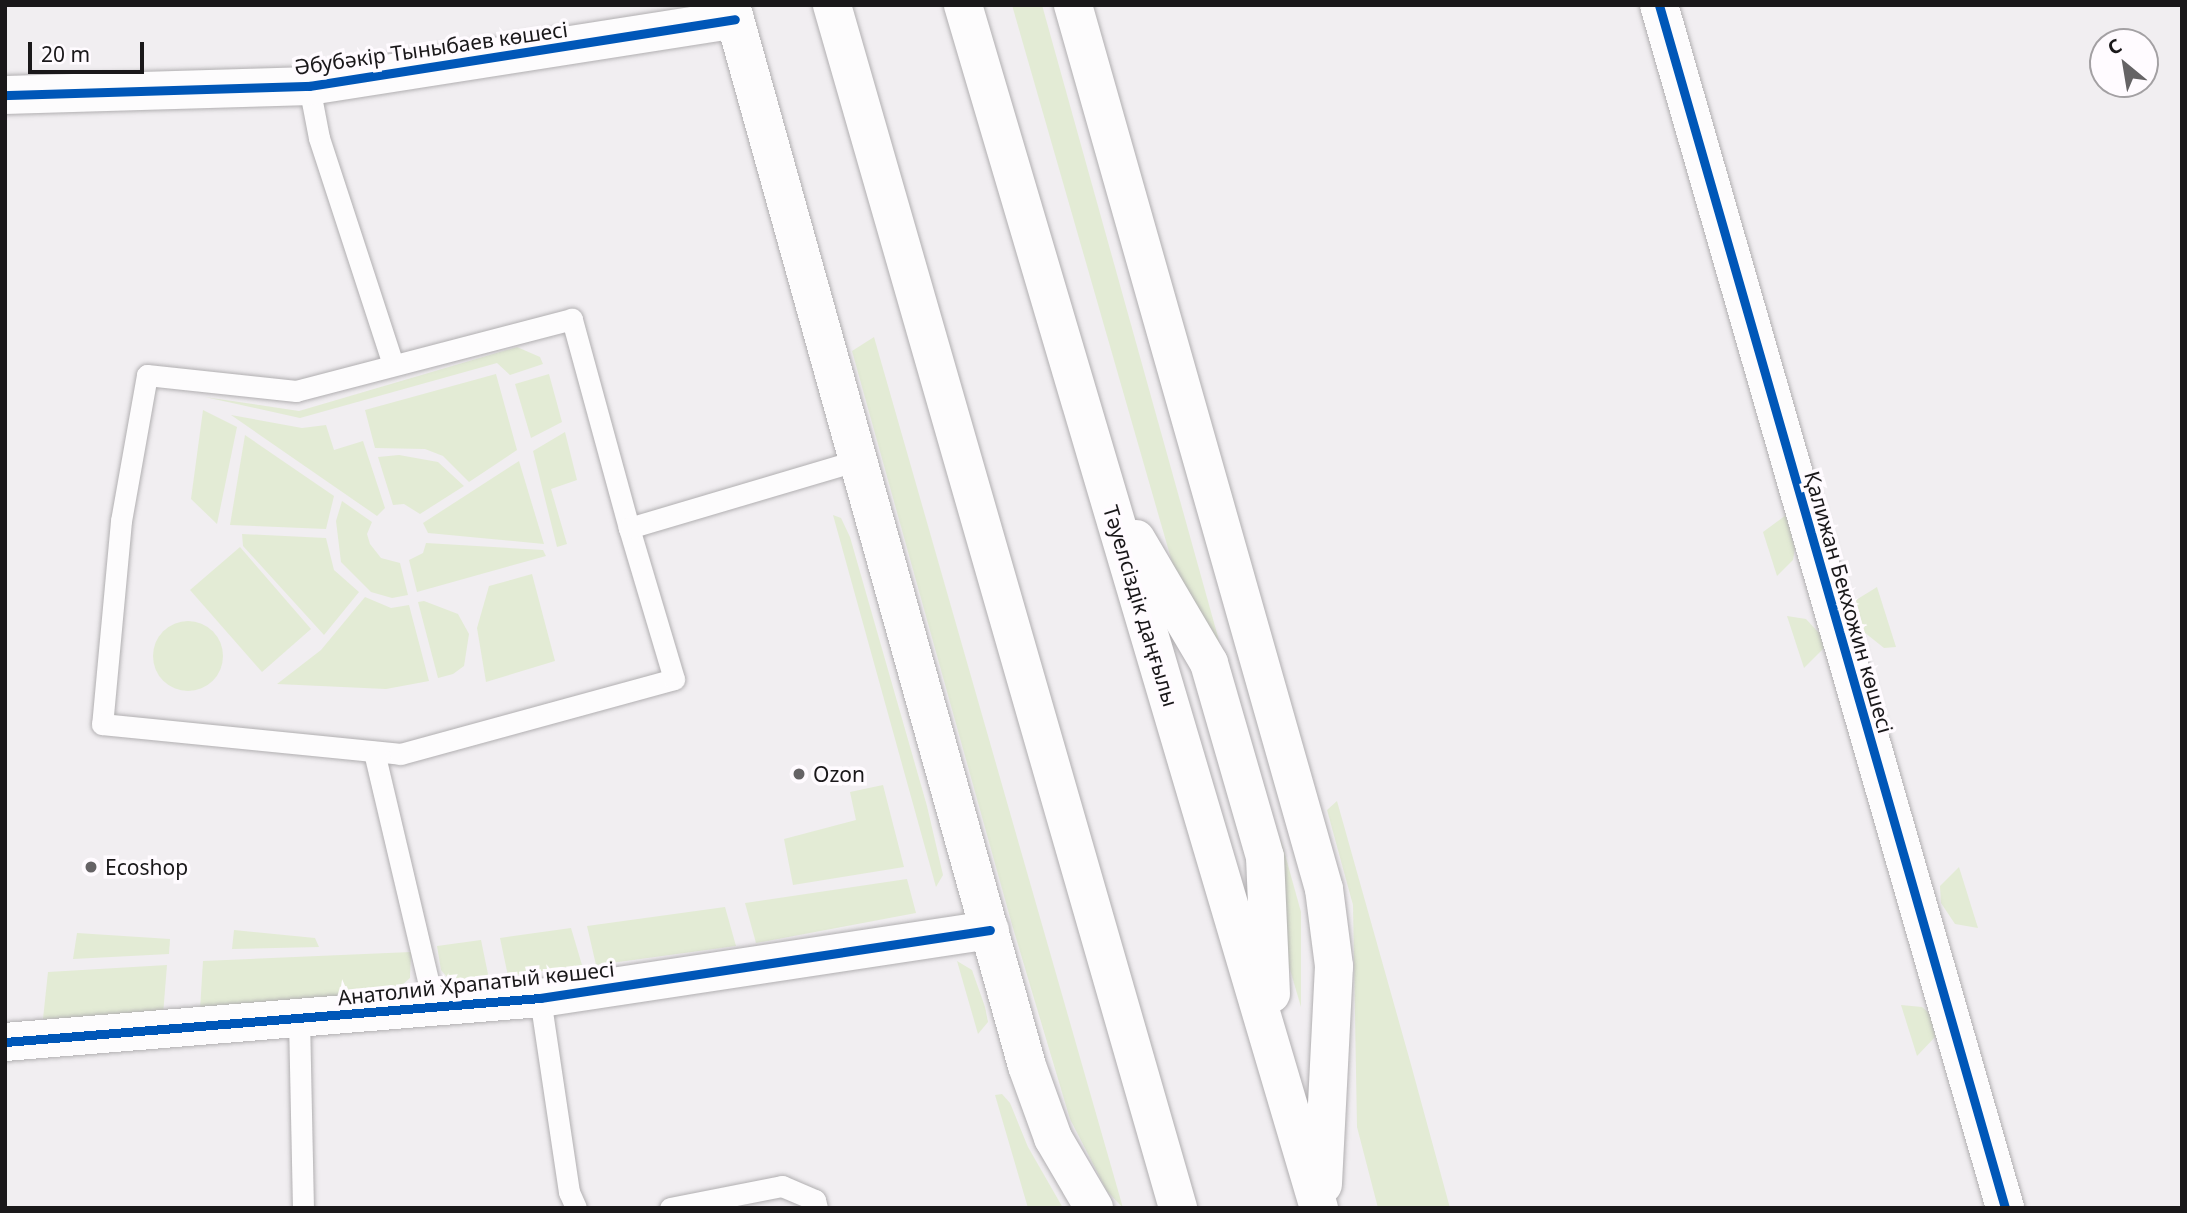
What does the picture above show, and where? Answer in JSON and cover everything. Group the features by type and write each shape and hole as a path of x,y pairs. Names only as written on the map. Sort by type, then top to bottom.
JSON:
{"main road":[{"path":"832,5 1178,1208"},
{"name":"Тәуелсіздік даңғылы","path":"962,5 1321,1208"},
{"path":"1073,5 1324,889 1334,966 1321,1208"},
{"name":"Қалижан Бекхожин көшесі","path":"1659,5 2006,1208"},
{"path":"733,12 1027,1066 1053,1138 1094,1208"},
{"name":"Әбубәкір Тыныбаев көшесі","path":"5,95 309,86 733,12"},
{"name":"Анатолий Храпатый көшесі","path":"5,1042 540,998 990,930"}],"lane":[{"path":"309,86 319,138 393,365"},
{"path":"572,319 629,528 674,679 400,754 102,724 121,522 147,375 296,391 572,319"},
{"path":"629,528 858,460"},
{"path":"374,752 435,1006"},
{"path":"540,998 569,1192 576,1208"},
{"path":"299,1018 303,1208"},
{"path":"670,1208 782,1186 815,1200 817,1208"}],"green space":[{"path":"1012,5 1042,5 1228,673 1176,576"},
{"path":"874,337 1123,1208 1107,1191 1070,1119 1013,928 852,351"},
{"path":"517,347 540,357 543,364 510,375 497,363 300,418 205,397 299,411"},
{"path":"496,374 517,450 469,482 443,456 425,449 375,448 365,410"},
{"path":"549,374 562,422 531,438 515,384"},
{"path":"203,410 237,427 217,524 191,499"},
{"path":"231,415 302,428 326,425 334,450 363,441 385,508 377,516"},
{"path":"565,432 577,480 551,489 567,544 557,547 533,451"},
{"path":"245,435 334,496 326,529 230,525"},
{"path":"399,455 438,462 464,486 420,514 404,504 393,505 378,457"},
{"path":"519,461 544,544 428,533 423,523"},
{"path":"342,501 372,522 367,534 370,544 381,558 400,563 408,595 392,598 371,592 341,562 336,521"},
{"path":"833,515 841,518 850,537 927,806 943,875 936,887"},
{"path":"1786,515 1795,548 1793,560 1777,576 1763,532"},
{"path":"242,534 326,538 334,570 359,592 324,635 243,546"},
{"path":"426,543 543,550 546,556 417,592 409,560 423,553"},
{"path":"240,547 311,629 262,672 190,590"},
{"path":"532,574 555,661 486,682 477,628 489,586"},
{"path":"1877,587 1896,647 1884,648 1864,632 1856,600"},
{"path":"365,597 391,608 409,605 429,681 386,689 277,684 321,650"},
{"path":"424,601 458,614 469,634 464,666 453,674 438,678 418,602"},
{"path":"1787,616 1806,619 1820,634 1824,648 1804,668"},
{"path":"195,621 208,627 217,636 221,642 221,670 213,681 202,689 181,691 163,681 155,670 153,649 163,631 174,623"},
{"path":"883,785 904,867 793,885 784,839 856,820 850,792"},
{"path":"1337,801 1450,1208 1378,1208 1357,1127 1353,905 1327,810"},
{"path":"1281,840 1301,912 1301,1007 1284,949"},
{"path":"1959,867 1978,928 1955,924 1941,903 1940,886"},
{"path":"907,879 916,913 756,943 745,903"},
{"path":"725,907 736,946 596,965 587,926"},
{"path":"571,928 582,965 508,976 500,938"},
{"path":"234,930 315,938 319,947 232,949"},
{"path":"77,933 170,939 169,954 73,959"},
{"path":"481,940 489,979 453,984 441,970 437,946"},
{"path":"411,952 410,978 394,992 200,1010 203,961"},
{"path":"957,961 972,970 985,1007 988,1022 978,1034"},
{"path":"167,965 163,1015 43,1019 48,972"},
{"path":"1901,1005 1922,1007 1930,1014 1936,1036 1917,1056"},
{"path":"1002,1094 1010,1103 1028,1147 1063,1208 1028,1208 995,1095"}],"cycle path":[{"path":"1659,5 2005,1208"},
{"path":"5,95 309,86 735,19"},
{"path":"5,1042 540,998 990,930"}],"place":[{"name":"Ozon","path":"799,774"},
{"name":"Ecoshop","path":"91,867"}]}
